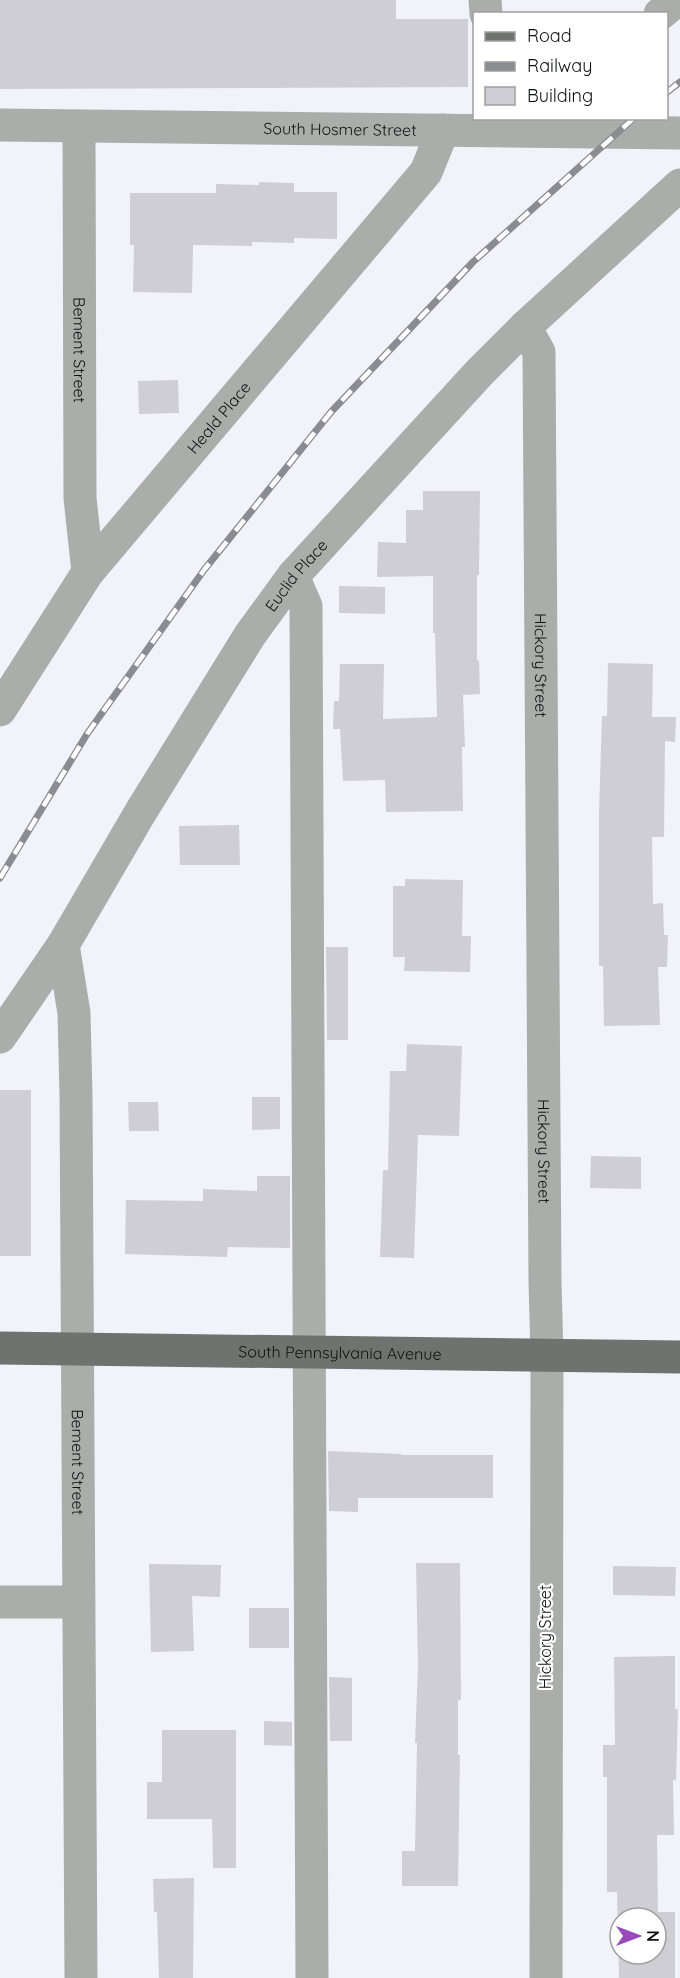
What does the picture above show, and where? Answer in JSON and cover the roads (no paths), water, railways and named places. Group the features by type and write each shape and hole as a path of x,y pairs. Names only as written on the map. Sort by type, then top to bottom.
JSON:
{"main road":[{"name":"South Pennsylvania Avenue","path":"0,1348 680,1357"}],"street":[{"path":"662,12 677,0"},
{"name":"South Hosmer Street","path":"0,125 443,130 488,124 590,125 680,133"},
{"name":"Bement Street","path":"79,126 80,498 88,572"},
{"name":"Heald Place","path":"0,710 88,572 426,172 443,130"},
{"name":"Euclid Place","path":"0,1037 63,945 140,813 250,635 293,576 479,373 525,327 680,185"},
{"name":"Hickory Street","path":"525,327 539,352 547,1356 546,1978"},
{"path":"293,576 306,606 312,1978"},
{"name":"Bement Street","path":"63,945 74,1013 81,1978"},
{"path":"0,1602 78,1602"}],"railway":[{"path":"668,91 680,82"},
{"path":"0,878 87,734 204,570 331,412 473,262 632,120"}]}
